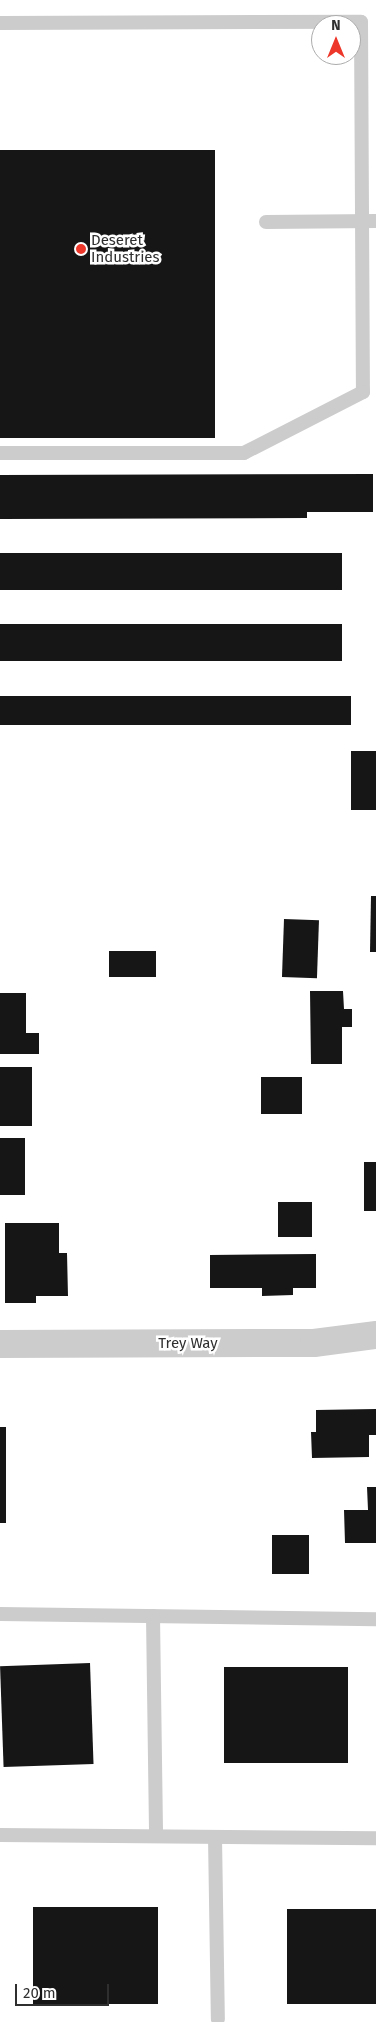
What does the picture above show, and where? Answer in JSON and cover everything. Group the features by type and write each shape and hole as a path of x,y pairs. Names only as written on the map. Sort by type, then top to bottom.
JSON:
{"street":[{"name":"Trey Way","path":"0,1344 314,1343 376,1335"}],"lane":[{"path":"0,23 361,22 363,392 244,453 0,453"},
{"path":"266,222 376,221"},
{"path":"0,1614 376,1619"},
{"path":"153,1616 156,1836"},
{"path":"0,1835 376,1838"},
{"path":"215,1837 218,2019"}],"building":[{"path":"0,150 215,150 215,438 0,438"},
{"path":"373,474 373,512 307,512 307,518 0,519 0,475"},
{"path":"0,553 342,553 342,590 0,590"},
{"path":"0,624 342,624 342,661 0,661"},
{"path":"0,696 351,696 351,725 0,725"},
{"path":"351,751 376,751 376,810 351,810"},
{"path":"371,896 376,896 376,952 370,952"},
{"path":"284,919 319,920 317,978 282,977"},
{"path":"109,951 156,951 156,977 109,977"},
{"path":"310,991 343,991 344,1009 352,1009 352,1027 342,1027 342,1064 311,1064"},
{"path":"0,993 26,993 26,1033 39,1033 39,1054 0,1054"},
{"path":"0,1067 32,1067 32,1126 0,1126"},
{"path":"261,1077 302,1077 302,1114 261,1114"},
{"path":"0,1138 25,1138 25,1195 0,1195"},
{"path":"364,1162 376,1162 376,1211 364,1211"},
{"path":"278,1202 312,1202 312,1237 278,1237"},
{"path":"5,1223 59,1223 59,1253 67,1253 68,1296 36,1296 36,1303 5,1303"},
{"path":"316,1254 316,1288 293,1288 293,1295 262,1296 262,1288 210,1288 210,1255"},
{"path":"376,1409 376,1435 369,1435 369,1457 312,1458 311,1432 316,1432 316,1410"},
{"path":"0,1427 6,1427 6,1523 0,1523"},
{"path":"367,1487 376,1487 376,1543 345,1543 344,1510 368,1510"},
{"path":"272,1535 309,1535 309,1574 272,1574"},
{"path":"90,1663 94,1764 4,1767 0,1666"},
{"path":"224,1667 348,1667 348,1763 224,1763"},
{"path":"33,1907 158,1907 158,2004 33,2004"},
{"path":"287,1909 376,1909 376,2004 287,2004"}],"place":[{"name":"Deseret Industries","path":"81,249"}]}
